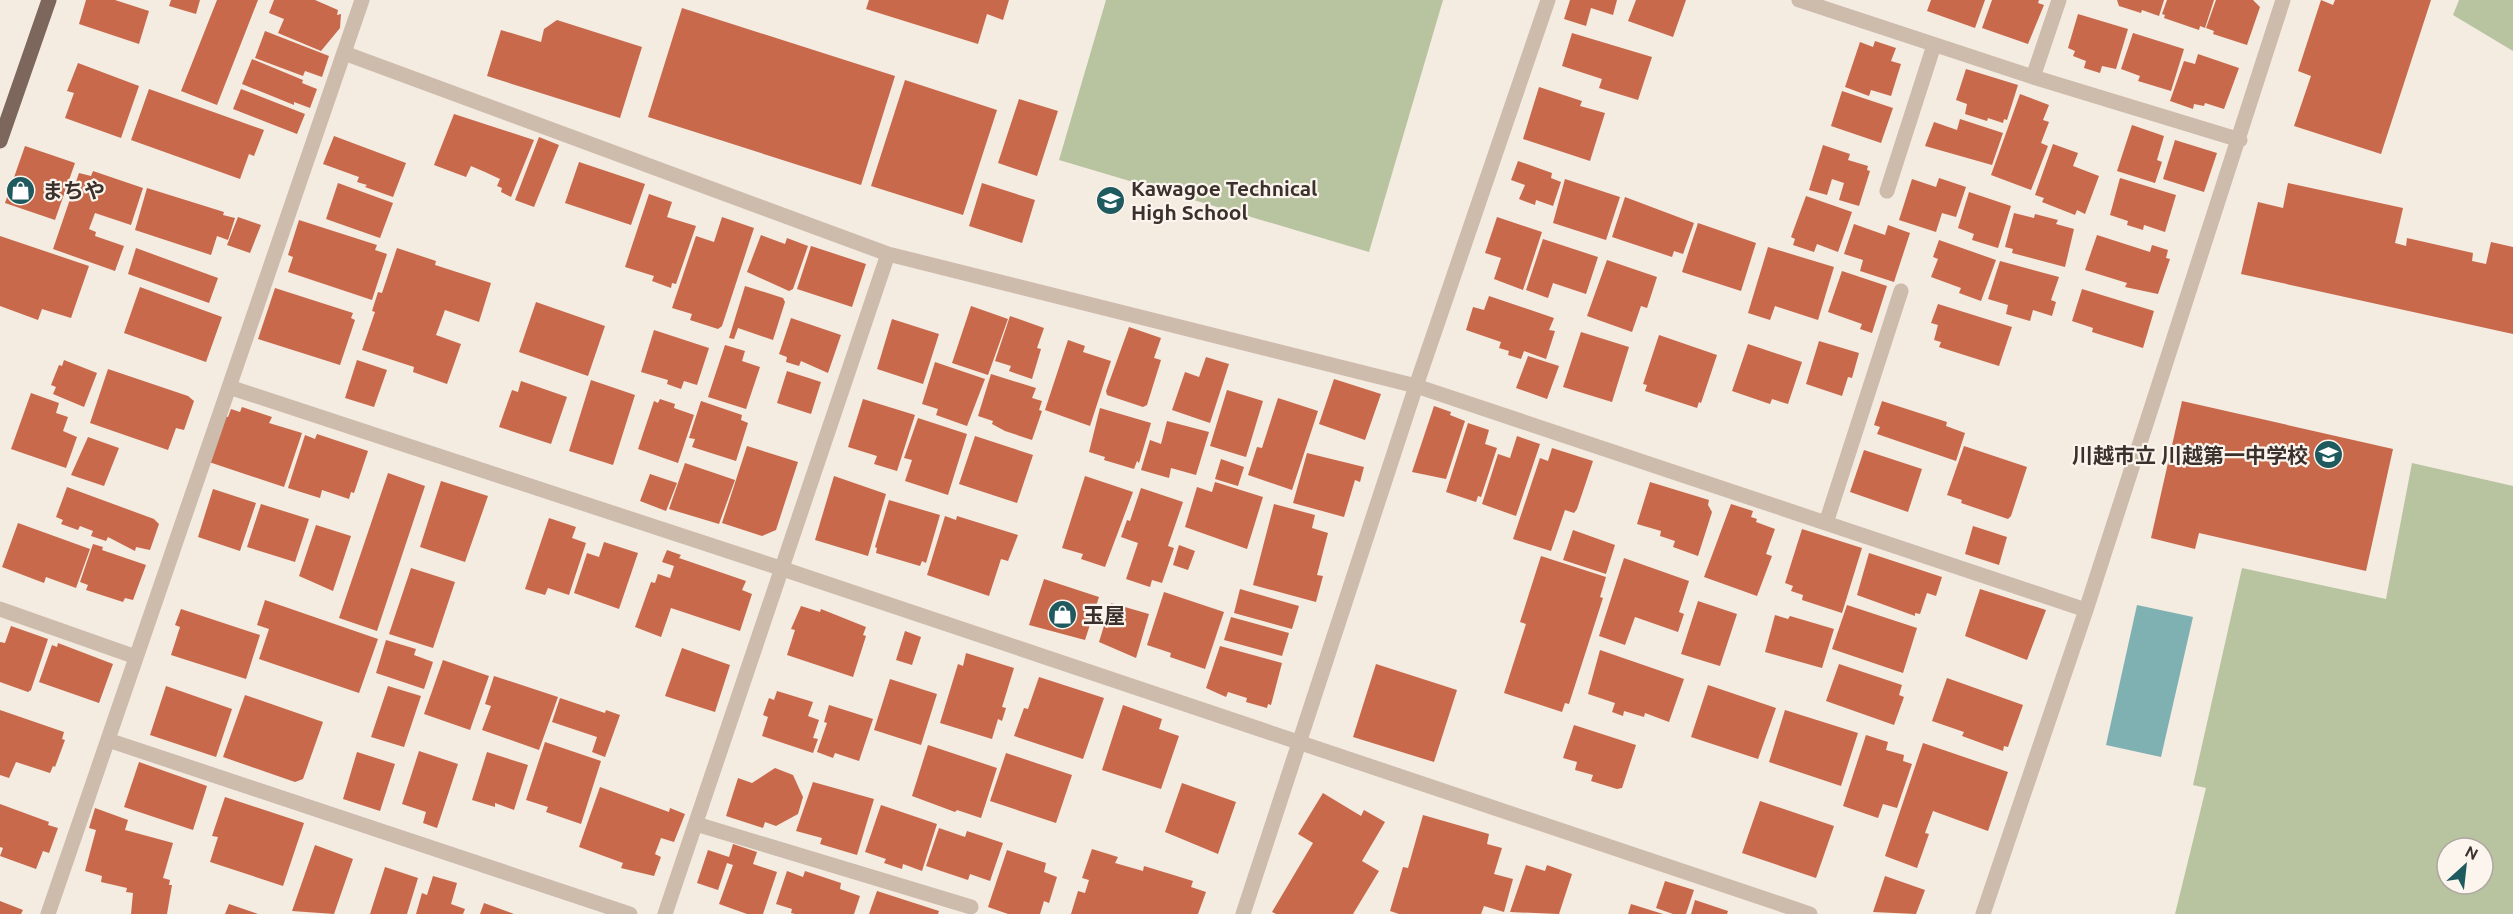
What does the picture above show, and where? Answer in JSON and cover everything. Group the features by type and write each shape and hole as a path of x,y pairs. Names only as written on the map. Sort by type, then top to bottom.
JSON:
{"main road":[{"path":"0,141 49,0"}],"street":[{"path":"48,914 362,0"},
{"path":"1243,914 1416,386 1548,0"},
{"path":"1798,0 2033,77 2240,140"},
{"path":"2033,77 2059,0"},
{"path":"1983,914 2086,610 2240,140 2283,0"},
{"path":"1887,191 1934,45"},
{"path":"344,52 888,254 1416,386 2086,610"},
{"path":"665,914 888,254"},
{"path":"1826,523 1901,291"},
{"path":"229,387 783,568 1810,914"},
{"path":"0,609 136,657"},
{"path":"108,740 630,914"},
{"path":"696,824 971,907"}],"green space":[{"path":"1106,0 1443,0 1369,252 1059,160"},
{"path":"2459,0 2513,0 2513,51 2453,15"},
{"path":"2412,463 2513,486 2513,914 2175,914 2206,788 2193,785 2242,568 2386,599"}],"water":[{"path":"2137,605 2193,617 2161,757 2106,745"}],"building":[{"path":"86,0 115,0 149,11 139,44 79,24"},
{"path":"171,0 200,0 196,14 169,6"},
{"path":"217,0 258,0 217,105 181,91"},
{"path":"274,0 315,0 338,10 337,15 341,14 340,28 321,51 278,33 284,19 269,13"},
{"path":"869,0 1009,0 1003,20 987,14 978,44 866,9"},
{"path":"1570,0 1617,0 1613,15 1591,8 1586,26 1564,19"},
{"path":"1636,0 1686,0 1673,37 1628,21"},
{"path":"1931,0 1985,0 1975,28 1927,11"},
{"path":"1992,0 2039,0 2038,3 2044,5 2028,44 1982,28"},
{"path":"2117,0 2164,0 2159,16 2119,6"},
{"path":"2167,0 2214,0 2205,28 2200,26 2199,30 2164,18 2165,15 2162,14"},
{"path":"2216,0 2253,0 2260,7 2247,45 2213,34 2214,31 2206,28"},
{"path":"2321,0 2333,5 2335,0 2431,0 2381,154 2294,126 2311,76 2298,71"},
{"path":"682,8 895,76 861,185 648,117"},
{"path":"2078,14 2128,29 2116,69 2102,66 2100,73 2084,68 2086,61 2073,56 2075,51 2068,48"},
{"path":"557,20 642,47 620,118 487,76 501,30 541,42 544,29"},
{"path":"265,31 329,56 322,77 305,71 303,76 255,58"},
{"path":"1572,33 1652,57 1638,100 1599,88 1602,79 1562,66"},
{"path":"2133,33 2184,49 2171,91 2138,81 2140,76 2121,69"},
{"path":"1875,41 1896,48 1891,61 1901,64 1891,96 1871,90 1869,96 1845,87 1860,42 1873,47"},
{"path":"2198,54 2239,68 2224,109 2205,103 2204,106 2194,104 2193,109 2170,101 2184,61 2195,64"},
{"path":"252,59 303,80 302,83 317,89 310,108 294,102 294,105 242,84"},
{"path":"78,63 139,86 121,138 65,118 74,93 67,91"},
{"path":"1966,69 2018,85 2007,120 2004,119 2003,123 1965,114 1967,104 1956,100"},
{"path":"905,80 997,110 963,215 871,186"},
{"path":"1539,87 1582,101 1580,106 1605,113 1590,161 1523,139"},
{"path":"149,89 264,130 254,156 249,154 240,179 131,140"},
{"path":"241,89 305,114 297,134 233,109"},
{"path":"1842,91 1893,108 1881,143 1831,126"},
{"path":"2020,94 2049,105 2043,120 2049,122 2041,143 2048,146 2031,190 1991,175"},
{"path":"1019,99 1058,111 1037,176 998,163"},
{"path":"454,114 534,140 511,197 501,192 502,188 497,186 500,179 471,166 466,177 434,165"},
{"path":"1960,119 2003,133 1992,165 1925,146 1934,122 1957,130"},
{"path":"2132,125 2164,136 2157,160 2162,162 2155,183 2117,171"},
{"path":"334,136 406,163 393,197 365,187 367,185 357,182 359,177 323,164"},
{"path":"539,137 559,145 534,207 515,200"},
{"path":"2175,140 2217,153 2204,192 2163,179"},
{"path":"2053,144 2078,153 2073,166 2099,176 2085,214 2077,210 2075,215 2042,202 2044,198 2035,195"},
{"path":"1823,145 1850,154 1848,160 1868,166 1867,170 1870,171 1859,206 1839,200 1844,183 1832,179 1827,195 1809,190"},
{"path":"25,146 75,163 55,220 5,203"},
{"path":"1518,161 1552,173 1551,178 1561,182 1553,206 1536,200 1535,205 1519,199 1525,185 1511,180"},
{"path":"579,162 645,184 631,225 565,203"},
{"path":"93,171 143,188 131,225 95,213 89,229 96,232 95,236 124,246 115,271 53,249 79,173 91,176"},
{"path":"1939,178 1966,187 1956,217 1942,213 1936,232 1899,220 1912,179 1936,187"},
{"path":"2120,178 2176,195 2165,232 2144,225 2143,230 2127,225 2128,221 2110,215"},
{"path":"1565,179 1620,197 1606,240 1553,223"},
{"path":"338,183 393,203 380,238 326,219"},
{"path":"982,183 1035,200 1022,243 969,226"},
{"path":"2288,183 2403,208 2395,243 2406,246 2407,238 2473,253 2472,261 2486,264 2491,242 2513,247 2513,334 2241,274 2258,202 2283,208"},
{"path":"147,188 224,212 223,215 235,218 228,240 217,236 211,255 135,230"},
{"path":"1969,192 2011,206 1998,248 1972,240 1974,234 1958,228"},
{"path":"649,194 672,202 667,217 696,226 676,284 672,283 671,288 652,281 654,276 625,267"},
{"path":"1806,196 1852,212 1838,252 1817,244 1814,252 1793,245 1795,239 1791,237"},
{"path":"1625,197 1694,223 1683,254 1674,251 1672,257 1612,237"},
{"path":"2014,213 2034,218 2035,214 2058,220 2056,224 2074,229 2065,267 2012,253 2013,249 2005,247"},
{"path":"238,217 261,225 250,253 227,245"},
{"path":"722,217 754,228 722,326 718,329 690,320 692,314 672,308 696,236 714,242"},
{"path":"1497,217 1542,232 1523,290 1494,279 1501,258 1485,253"},
{"path":"299,220 377,245 375,250 387,254 372,300 288,272 293,257 288,255"},
{"path":"1698,223 1756,243 1741,291 1682,272"},
{"path":"1854,224 1885,235 1888,225 1910,233 1894,282 1860,271 1863,260 1844,254"},
{"path":"761,235 785,244 787,238 808,246 793,289 789,291 747,272"},
{"path":"2097,235 2150,252 2152,245 2168,250 2166,258 2170,259 2158,294 2125,287 2127,283 2085,270"},
{"path":"0,236 89,266 71,318 42,309 38,320 0,306"},
{"path":"1543,239 1598,257 1586,294 1553,283 1548,298 1526,290"},
{"path":"1939,240 1996,260 1981,301 1959,293 1961,288 1931,277 1938,259 1933,257"},
{"path":"811,246 866,264 852,307 797,289"},
{"path":"1768,247 1834,267 1818,320 1775,306 1770,320 1748,313"},
{"path":"136,248 218,278 209,303 128,274"},
{"path":"397,248 436,261 435,265 491,283 479,322 445,310 436,335 461,344 447,384 413,372 414,367 362,350 375,312 372,311 378,292 382,293"},
{"path":"1607,260 1657,277 1647,308 1641,306 1632,332 1587,316"},
{"path":"2000,261 2059,277 2051,300 2056,302 2052,316 2033,310 2030,321 2006,314 2008,305 1988,299"},
{"path":"1842,271 1887,286 1872,333 1860,329 1862,324 1828,312"},
{"path":"745,286 783,298 785,302 773,340 738,328 734,339 729,338"},
{"path":"140,287 222,317 206,362 124,333"},
{"path":"275,288 353,313 351,318 355,320 340,365 258,339"},
{"path":"2082,289 2154,311 2143,348 2092,332 2093,328 2072,321"},
{"path":"1489,296 1554,318 1549,330 1555,331 1546,359 1524,351 1521,359 1508,355 1509,351 1499,348 1501,342 1466,330 1473,307 1484,310"},
{"path":"536,302 605,326 588,376 519,352"},
{"path":"1938,304 2012,327 1999,366 1939,347 1941,342 1934,340 1938,325 1931,323"},
{"path":"971,306 1008,319 988,375 952,363"},
{"path":"1010,316 1044,328 1037,348 1041,349 1032,379 1009,371 1011,366 995,361"},
{"path":"791,318 841,335 828,373 801,361 799,366 786,362 787,357 779,354"},
{"path":"892,319 939,334 923,384 877,369"},
{"path":"1129,327 1161,338 1154,358 1161,360 1147,405 1143,407 1107,395 1106,391"},
{"path":"654,330 709,348 697,385 684,381 681,389 667,384 668,380 641,372"},
{"path":"1581,332 1629,347 1612,402 1563,387"},
{"path":"1659,335 1717,355 1701,403 1699,402 1697,408 1645,391 1647,385 1643,384"},
{"path":"1068,340 1085,346 1083,352 1111,361 1090,426 1045,410"},
{"path":"1819,341 1859,353 1852,378 1848,377 1842,396 1806,384"},
{"path":"1748,344 1802,362 1788,404 1772,399 1770,404 1732,391"},
{"path":"725,345 745,351 742,361 760,367 746,409 708,397"},
{"path":"1528,356 1559,366 1547,399 1516,388"},
{"path":"1206,357 1229,364 1210,423 1172,410 1185,372 1199,377"},
{"path":"64,360 97,373 84,407 53,394 56,387 51,385 59,365 62,366"},
{"path":"357,360 387,370 374,407 345,398"},
{"path":"935,362 985,379 967,426 936,415 938,409 922,404"},
{"path":"108,369 188,396 194,401 184,430 176,428 168,450 90,423"},
{"path":"787,371 821,382 811,414 777,403"},
{"path":"991,374 1036,388 1032,398 1042,401 1039,410 1042,411 1032,440 1005,431 992,424 993,421 978,416"},
{"path":"1334,379 1381,394 1365,440 1319,424"},
{"path":"591,380 635,395 613,465 569,451"},
{"path":"521,381 567,397 551,444 499,427 512,390 518,392"},
{"path":"1227,390 1263,401 1246,457 1210,446"},
{"path":"31,393 59,403 56,413 68,417 63,431 77,437 66,468 11,449"},
{"path":"1278,398 1318,411 1292,490 1248,475 1257,447 1262,448"},
{"path":"660,399 675,404 674,408 694,415 678,463 638,449 654,401 658,403"},
{"path":"863,399 915,415 897,471 874,464 877,456 848,447"},
{"path":"701,401 742,415 741,420 748,423 736,461 692,447 695,439 689,438"},
{"path":"1882,401 1947,422 1946,426 1965,433 1956,461 1877,434 1880,427 1874,425"},
{"path":"2182,401 2393,449 2366,571 2199,533 2195,549 2151,538"},
{"path":"1434,406 1451,412 1450,415 1465,421 1446,479 1412,472"},
{"path":"242,407 272,417 269,423 302,433 284,487 209,462 224,416 228,417 231,409 240,412"},
{"path":"1100,408 1151,423 1139,463 1137,461 1134,469 1104,460 1105,457 1089,452"},
{"path":"918,418 967,434 948,495 905,481 912,460 904,458"},
{"path":"1167,421 1209,432 1196,475 1171,468 1169,478 1141,470 1150,440 1161,444"},
{"path":"1468,423 1489,430 1485,444 1497,448 1481,497 1478,496 1476,502 1446,492"},
{"path":"317,434 368,451 354,493 351,492 349,499 322,490 320,498 288,488 305,435 315,439"},
{"path":"975,436 1033,455 1017,503 959,484"},
{"path":"1517,436 1540,444 1516,516 1482,504 1498,454 1510,458"},
{"path":"88,437 119,448 104,486 71,475"},
{"path":"747,446 798,462 776,530 762,536 722,523"},
{"path":"1964,446 2027,467 2008,519 1961,503 1962,500 1947,495"},
{"path":"1552,448 1593,461 1577,509 1574,513 1565,510 1551,551 1513,539 1540,458 1548,461"},
{"path":"1864,450 1922,469 1908,512 1850,492"},
{"path":"1307,453 1364,467 1360,482 1355,480 1344,517 1293,503"},
{"path":"1221,459 1244,467 1238,486 1215,479"},
{"path":"685,463 735,480 719,524 669,509"},
{"path":"388,473 425,486 377,631 339,618"},
{"path":"650,474 677,483 666,511 640,501"},
{"path":"834,476 886,494 868,556 815,540"},
{"path":"1085,476 1133,492 1105,567 1081,559 1083,554 1062,548"},
{"path":"441,481 488,496 465,562 420,547"},
{"path":"1215,482 1263,497 1247,549 1185,527 1197,487 1212,492"},
{"path":"1650,482 1709,500 1708,505 1712,512 1698,556 1673,547 1675,541 1660,536 1661,531 1637,524"},
{"path":"67,487 154,519 159,524 150,550 136,547 135,551 108,537 106,541 91,536 93,531 80,526 78,530 61,524 63,520 56,517"},
{"path":"1141,488 1183,502 1168,546 1174,548 1162,583 1152,580 1150,587 1126,579 1138,543 1121,537 1127,520 1130,521"},
{"path":"213,489 256,503 240,551 198,537"},
{"path":"889,500 940,515 926,563 922,561 920,566 876,553 877,548 875,547"},
{"path":"261,504 309,519 295,562 247,547"},
{"path":"1274,504 1315,515 1312,528 1328,533 1317,575 1323,576 1316,602 1253,585"},
{"path":"1731,504 1753,511 1751,517 1757,519 1756,522 1775,529 1766,554 1772,556 1757,596 1704,577"},
{"path":"945,516 956,520 957,516 1018,535 1008,561 1001,559 989,596 927,575"},
{"path":"549,518 576,527 572,538 586,543 569,595 548,588 545,595 525,589"},
{"path":"18,523 90,549 76,588 46,577 44,583 2,567"},
{"path":"316,525 351,536 333,591 299,576"},
{"path":"1973,526 2007,537 1999,565 1965,554"},
{"path":"1802,529 1862,548 1842,613 1802,600 1803,595 1791,591 1793,586 1785,583"},
{"path":"1573,530 1615,545 1606,574 1563,560"},
{"path":"604,542 638,553 619,609 574,593 587,553 599,557"},
{"path":"93,544 103,547 102,550 146,565 133,600 125,598 123,602 86,590 88,585 80,582"},
{"path":"1179,545 1195,551 1188,570 1173,565"},
{"path":"667,550 681,555 679,558 746,581 742,590 752,594 740,631 671,608 661,637 635,627 651,582 655,583 658,574 670,578 674,566 662,562"},
{"path":"1869,553 1942,577 1936,596 1927,593 1920,614 1915,613 1915,616 1857,595"},
{"path":"1541,556 1606,577 1600,597 1603,598 1569,704 1565,703 1562,712 1504,693 1526,624 1520,622"},
{"path":"1624,558 1689,581 1679,612 1684,614 1678,632 1635,617 1625,645 1599,636"},
{"path":"411,568 455,582 433,648 389,634"},
{"path":"1044,579 1099,597 1085,640 1029,625"},
{"path":"1240,589 1299,606 1292,629 1234,613"},
{"path":"1980,589 2046,610 2027,660 1965,636"},
{"path":"1164,592 1224,612 1205,669 1170,657 1171,653 1147,645"},
{"path":"265,600 378,639 359,693 259,659 269,629 257,625"},
{"path":"1698,601 1737,614 1720,666 1681,654"},
{"path":"1111,603 1149,614 1136,658 1099,642"},
{"path":"1847,605 1917,628 1903,673 1832,649"},
{"path":"801,606 820,612 821,609 866,627 863,635 866,636 853,677 787,655 795,630 791,629"},
{"path":"181,609 260,635 246,679 171,655 180,627 175,625"},
{"path":"1775,615 1788,619 1790,616 1834,629 1822,668 1765,652"},
{"path":"1231,617 1289,633 1282,656 1224,640"},
{"path":"11,626 48,639 31,690 28,692 0,682 0,642 5,643"},
{"path":"905,631 921,637 912,665 896,660"},
{"path":"386,640 416,649 414,655 433,662 424,689 376,673"},
{"path":"58,643 113,664 99,703 39,682 52,645 57,647"},
{"path":"1220,646 1282,663 1271,705 1268,704 1267,708 1246,702 1247,698 1228,692 1226,697 1206,688"},
{"path":"682,648 730,665 715,712 665,696"},
{"path":"1600,650 1684,679 1669,722 1645,713 1644,717 1624,711 1623,716 1612,712 1615,703 1588,694"},
{"path":"966,653 1014,668 1002,707 1006,708 1002,721 998,719 992,739 940,723 958,664 963,666"},
{"path":"443,660 489,676 470,730 424,714"},
{"path":"1376,664 1457,690 1434,762 1353,737"},
{"path":"1839,664 1902,685 1899,695 1904,697 1894,725 1826,701"},
{"path":"494,676 558,697 539,750 482,730 491,706 485,704"},
{"path":"1039,677 1104,698 1083,759 1014,736 1024,708 1028,709"},
{"path":"1947,678 2023,705 2008,747 2004,746 2003,751 1962,736 1964,732 1932,721"},
{"path":"890,679 937,694 921,745 874,730"},
{"path":"1708,685 1776,708 1758,759 1691,737"},
{"path":"166,686 232,709 216,757 150,735"},
{"path":"388,686 421,696 404,747 371,737"},
{"path":"777,691 813,702 808,716 819,720 813,738 818,739 813,753 762,736 768,717 763,715 769,698 774,700"},
{"path":"245,695 323,722 303,779 295,782 223,757"},
{"path":"560,698 605,713 606,710 620,715 605,757 592,752 597,737 552,722"},
{"path":"829,705 873,719 859,761 835,753 833,758 817,752 827,723 824,722"},
{"path":"1123,705 1162,719 1159,729 1179,736 1161,789 1102,770"},
{"path":"0,710 64,732 62,739 65,740 55,767 53,766 50,773 16,762 9,778 0,775"},
{"path":"1785,710 1858,733 1841,786 1769,762"},
{"path":"1574,725 1636,745 1622,788 1617,789 1591,781 1593,775 1575,770 1577,762 1563,758"},
{"path":"1866,735 1888,742 1886,750 1904,755 1903,761 1912,764 1897,808 1883,804 1878,818 1843,806"},
{"path":"545,742 601,761 581,824 546,812 548,807 526,800"},
{"path":"1923,743 2008,772 1988,831 1933,811 1925,833 1929,834 1917,868 1885,856"},
{"path":"928,745 997,768 981,818 957,810 955,812 912,796"},
{"path":"419,751 458,764 437,828 423,823 426,812 402,804"},
{"path":"357,752 395,764 380,811 343,799"},
{"path":"487,752 528,765 514,810 495,803 495,807 472,800"},
{"path":"1006,753 1072,775 1056,823 990,801"},
{"path":"139,762 207,786 193,830 124,807"},
{"path":"775,768 793,775 803,797 798,814 776,826 765,822 763,828 726,816 738,778 752,783"},
{"path":"813,782 874,799 857,855 820,844 822,838 796,831"},
{"path":"1182,783 1236,802 1218,854 1165,832"},
{"path":"600,787 669,812 670,808 685,814 674,842 661,838 655,854 661,857 654,876 621,868 623,863 579,847"},
{"path":"1323,793 1361,816 1364,810 1385,822 1362,861 1379,871 1353,914 1276,914 1272,912 1313,843 1298,834"},
{"path":"225,797 304,823 283,886 210,862 218,837 212,836"},
{"path":"1760,801 1834,826 1816,878 1742,853"},
{"path":"0,804 49,822 48,825 58,828 49,853 43,851 36,869 0,856 3,848 0,847"},
{"path":"881,805 937,824 922,871 903,864 902,869 884,863 886,859 865,852"},
{"path":"95,808 128,820 125,830 173,843 163,878 170,880 169,885 172,885 167,914 131,914 133,893 126,892 127,888 101,882 102,876 85,871 96,830 89,828"},
{"path":"1423,815 1489,834 1487,844 1502,848 1494,874 1513,879 1504,912 1484,906 1481,914 1399,914 1390,911 1403,867 1408,868"},
{"path":"939,828 965,837 967,831 1003,843 990,881 970,874 968,880 926,866"},
{"path":"733,844 757,852 753,864 777,872 763,914 747,914 719,904 733,865 727,863 718,890 697,883 708,850 729,857"},
{"path":"315,845 353,859 334,914 292,911"},
{"path":"1092,849 1118,857 1115,863 1143,871 1144,866 1193,881 1191,887 1206,892 1198,914 1071,914 1078,891 1085,893 1089,880 1082,878"},
{"path":"1007,850 1046,863 1044,872 1057,877 1049,903 1044,901 1040,914 1008,914 988,907"},
{"path":"1526,865 1545,871 1547,865 1572,874 1559,914 1510,912"},
{"path":"385,867 418,878 407,914 370,914"},
{"path":"787,871 803,877 805,871 841,883 840,889 860,896 854,914 795,914 791,913 792,909 776,904"},
{"path":"433,876 457,883 451,904 465,909 463,914 416,914 422,893 427,895"},
{"path":"1885,876 1925,890 1916,914 1873,912"},
{"path":"1665,881 1694,890 1686,914 1673,914 1656,908"},
{"path":"877,891 939,911 938,914 869,914"},
{"path":"1695,900 1728,911 1727,914 1691,914"},
{"path":"0,901 23,910 21,914 0,914"},
{"path":"484,903 514,914 480,914"},
{"path":"229,904 258,914 225,914"},
{"path":"1631,904 1663,914 1628,914"}],"place":[{"name":"まちや","path":"21,190"},
{"name":"Kawagoe Technical High School","path":"1110,200"},
{"name":"川越市立 川越第一中学校","path":"2329,455"},
{"name":"玉屋","path":"1062,615"}]}
